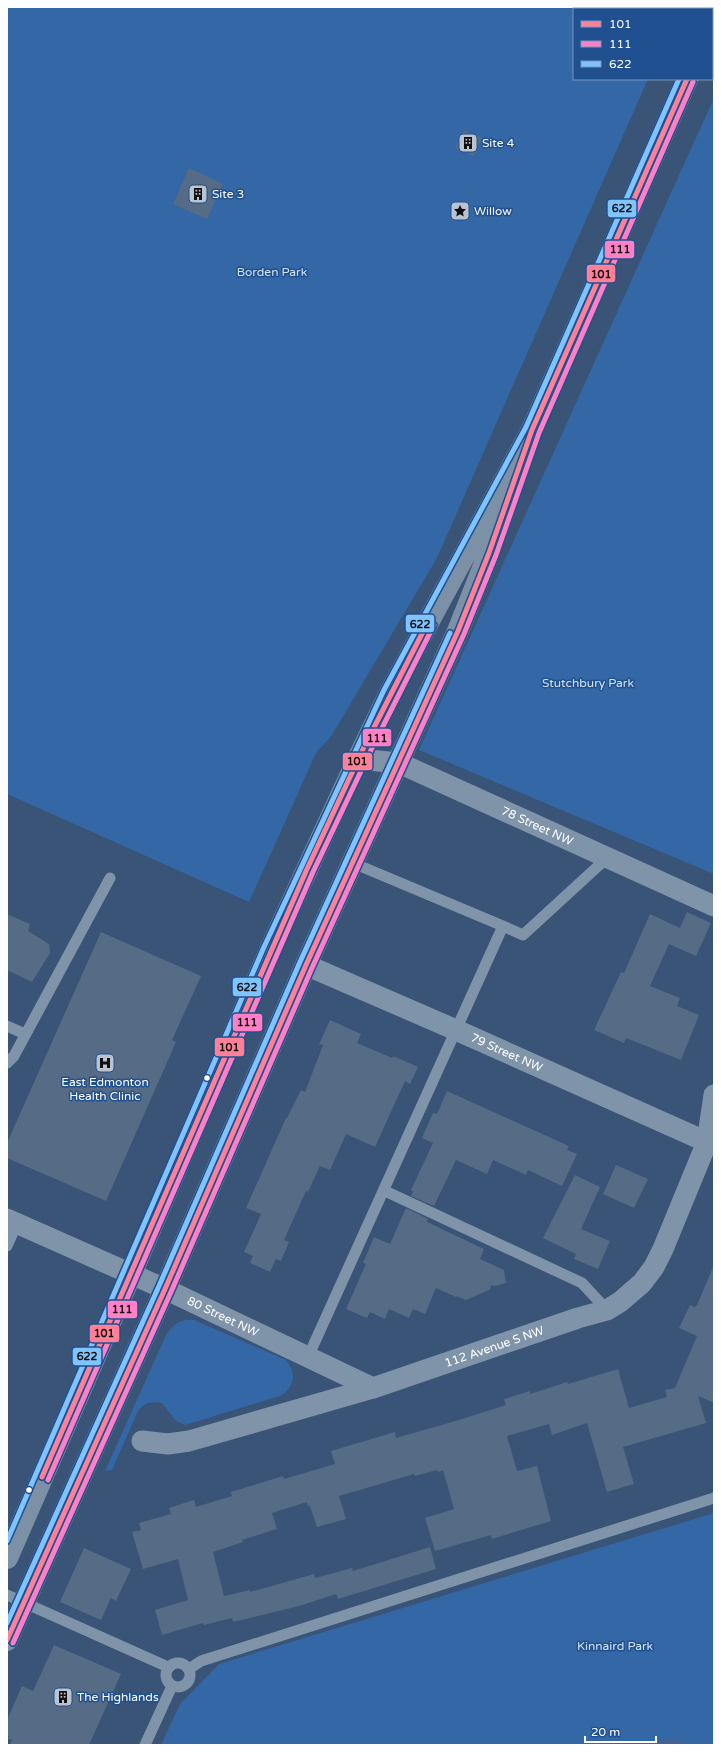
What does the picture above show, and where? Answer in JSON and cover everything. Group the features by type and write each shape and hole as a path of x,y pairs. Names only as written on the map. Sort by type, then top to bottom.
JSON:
{"main road":[{"path":"7,1640 15,1599 165,1289 306,965 458,631 489,553 532,430 686,80"},
{"path":"7,1558 270,950 358,759 390,693 532,430"}],"street":[{"name":"78 Street NW","path":"358,759 399,763 714,906"},
{"name":"79 Street NW","path":"306,965 456,1030 706,1142"},
{"name":"112 Avenue S NW","path":"142,1441 168,1444 189,1441 373,1388 578,1318 607,1310 642,1283 654,1267 663,1249 706,1142 714,1095"},
{"name":"80 Street NW","path":"12,1221 165,1289 373,1388"}],"lane":[{"path":"353,863 523,935 608,857"},
{"path":"7,1063 14,1056 110,878"},
{"path":"308,1357 385,1191 503,926"},
{"path":"7,1026 25,1034"},
{"path":"385,1191 582,1283 607,1310"},
{"path":"7,1246 12,1221"},
{"path":"189,1669 201,1661 714,1498"},
{"path":"15,1599 168,1667"},
{"path":"179,1663 189,1669 190,1677 186,1684 178,1687 172,1686 166,1678 166,1670 171,1664 179,1663"},
{"path":"145,1745 172,1686"}],"green space":[{"name":"Borden Park","path":"7,7 680,7 573,8 573,80 648,80 437,558 332,735 316,753 249,902 7,794"},
{"name":"Stutchbury Park","path":"714,98 714,874 419,750"},
{"path":"186,1320 194,1320 286,1360 290,1365 293,1375 293,1380 289,1388 280,1396 185,1425 176,1421 162,1403 154,1402 144,1405 137,1413 112,1470 105,1471 166,1335 174,1325"},
{"name":"Kinnaird Park","path":"714,1513 714,1745 161,1745 180,1704 219,1664"}],"building":[{"name":"Site 4","path":"464,130 482,138 473,156 455,148"},
{"name":"Site 3","path":"189,168 223,184 207,219 173,204"},
{"path":"687,912 711,923 696,956 669,944 650,986 680,998 677,1006 699,1015 681,1060 626,1038 624,1043 594,1030 621,972 624,973 650,914 680,928"},
{"path":"7,914 30,924 28,931 49,944 50,953 32,982 7,970"},
{"name":"East Edmonton Health Clinic","path":"101,932 201,976 172,1040 176,1042 106,1201 7,1158 7,1143"},
{"path":"330,1020 361,1034 357,1043 418,1067 410,1084 405,1081 375,1147 346,1134 330,1170 320,1166 308,1192 306,1191 284,1240 289,1242 281,1261 276,1259 270,1272 250,1263 253,1256 244,1252 261,1214 246,1208 286,1118 301,1090 305,1092 323,1045 319,1044"},
{"path":"447,1091 569,1146 567,1150 577,1154 562,1186 528,1170 526,1175 493,1160 487,1174 456,1160 434,1206 411,1196 413,1192 411,1190 433,1143 422,1138 433,1113 437,1114"},
{"path":"616,1165 648,1179 634,1208 603,1194"},
{"path":"575,1175 600,1187 581,1229 610,1241 598,1269 574,1259 576,1254 543,1238"},
{"path":"406,1208 428,1219 427,1222 484,1249 480,1259 504,1270 506,1283 495,1286 492,1285 489,1290 466,1300 436,1288 425,1314 413,1309 409,1318 389,1309 385,1319 370,1312 367,1318 346,1309 366,1264 363,1263 374,1237 390,1244"},
{"path":"714,1265 714,1403 698,1396 706,1423 623,1447 634,1484 607,1492 587,1423 552,1435 549,1424 507,1436 517,1471 537,1466 551,1521 492,1539 491,1535 435,1551 425,1518 454,1509 443,1470 438,1472 437,1470 415,1476 414,1474 339,1496 346,1519 317,1527 310,1506 308,1506 307,1502 272,1513 277,1529 242,1540 243,1542 213,1552 224,1596 250,1590 250,1592 314,1574 315,1578 352,1568 353,1571 430,1547 436,1569 338,1599 336,1594 299,1606 233,1622 232,1618 204,1625 203,1623 162,1635 155,1610 188,1600 178,1559 143,1569 132,1532 141,1530 139,1523 171,1514 169,1508 194,1500 196,1507 232,1496 231,1492 283,1476 284,1479 335,1464 331,1451 395,1432 396,1438 459,1420 506,1405 504,1399 530,1391 530,1394 567,1382 568,1384 618,1369 629,1408 667,1397 665,1390 675,1388 697,1336 679,1328 690,1305 695,1307 697,1305"},
{"path":"84,1548 131,1569 116,1601 111,1598 101,1620 60,1602"},
{"name":"The Highlands","path":"54,1645 121,1674 89,1745 10,1745 12,1740 8,1739 9,1736 7,1735 7,1720 22,1686 33,1691"}],"waterway":[{"path":"653,1745 670,1742 681,1745"}],"transit line":[{"name":"622","path":"7,1541 264,947 384,690 526,427 679,80"},
{"name":"101","path":"7,1640 165,1289 306,965 458,631 489,553 532,430 687,80"},
{"name":"111","path":"13,1643 171,1292 312,968 464,634 496,555 539,433 693,82"},
{"name":"101","path":"42,1477 307,869 365,745 428,622"},
{"name":"111","path":"48,1480 313,872 372,748 434,625"},
{"name":"622","path":"7,1623 159,1286 300,962 450,633"}],"place":[{"name":"Site 4","path":"468,143"},
{"name":"Site 3","path":"198,194"},
{"name":"Willow","path":"460,211"},
{"name":"East Edmonton Health Clinic","path":"105,1063"},
{"name":"The Highlands","path":"63,1697"}]}
